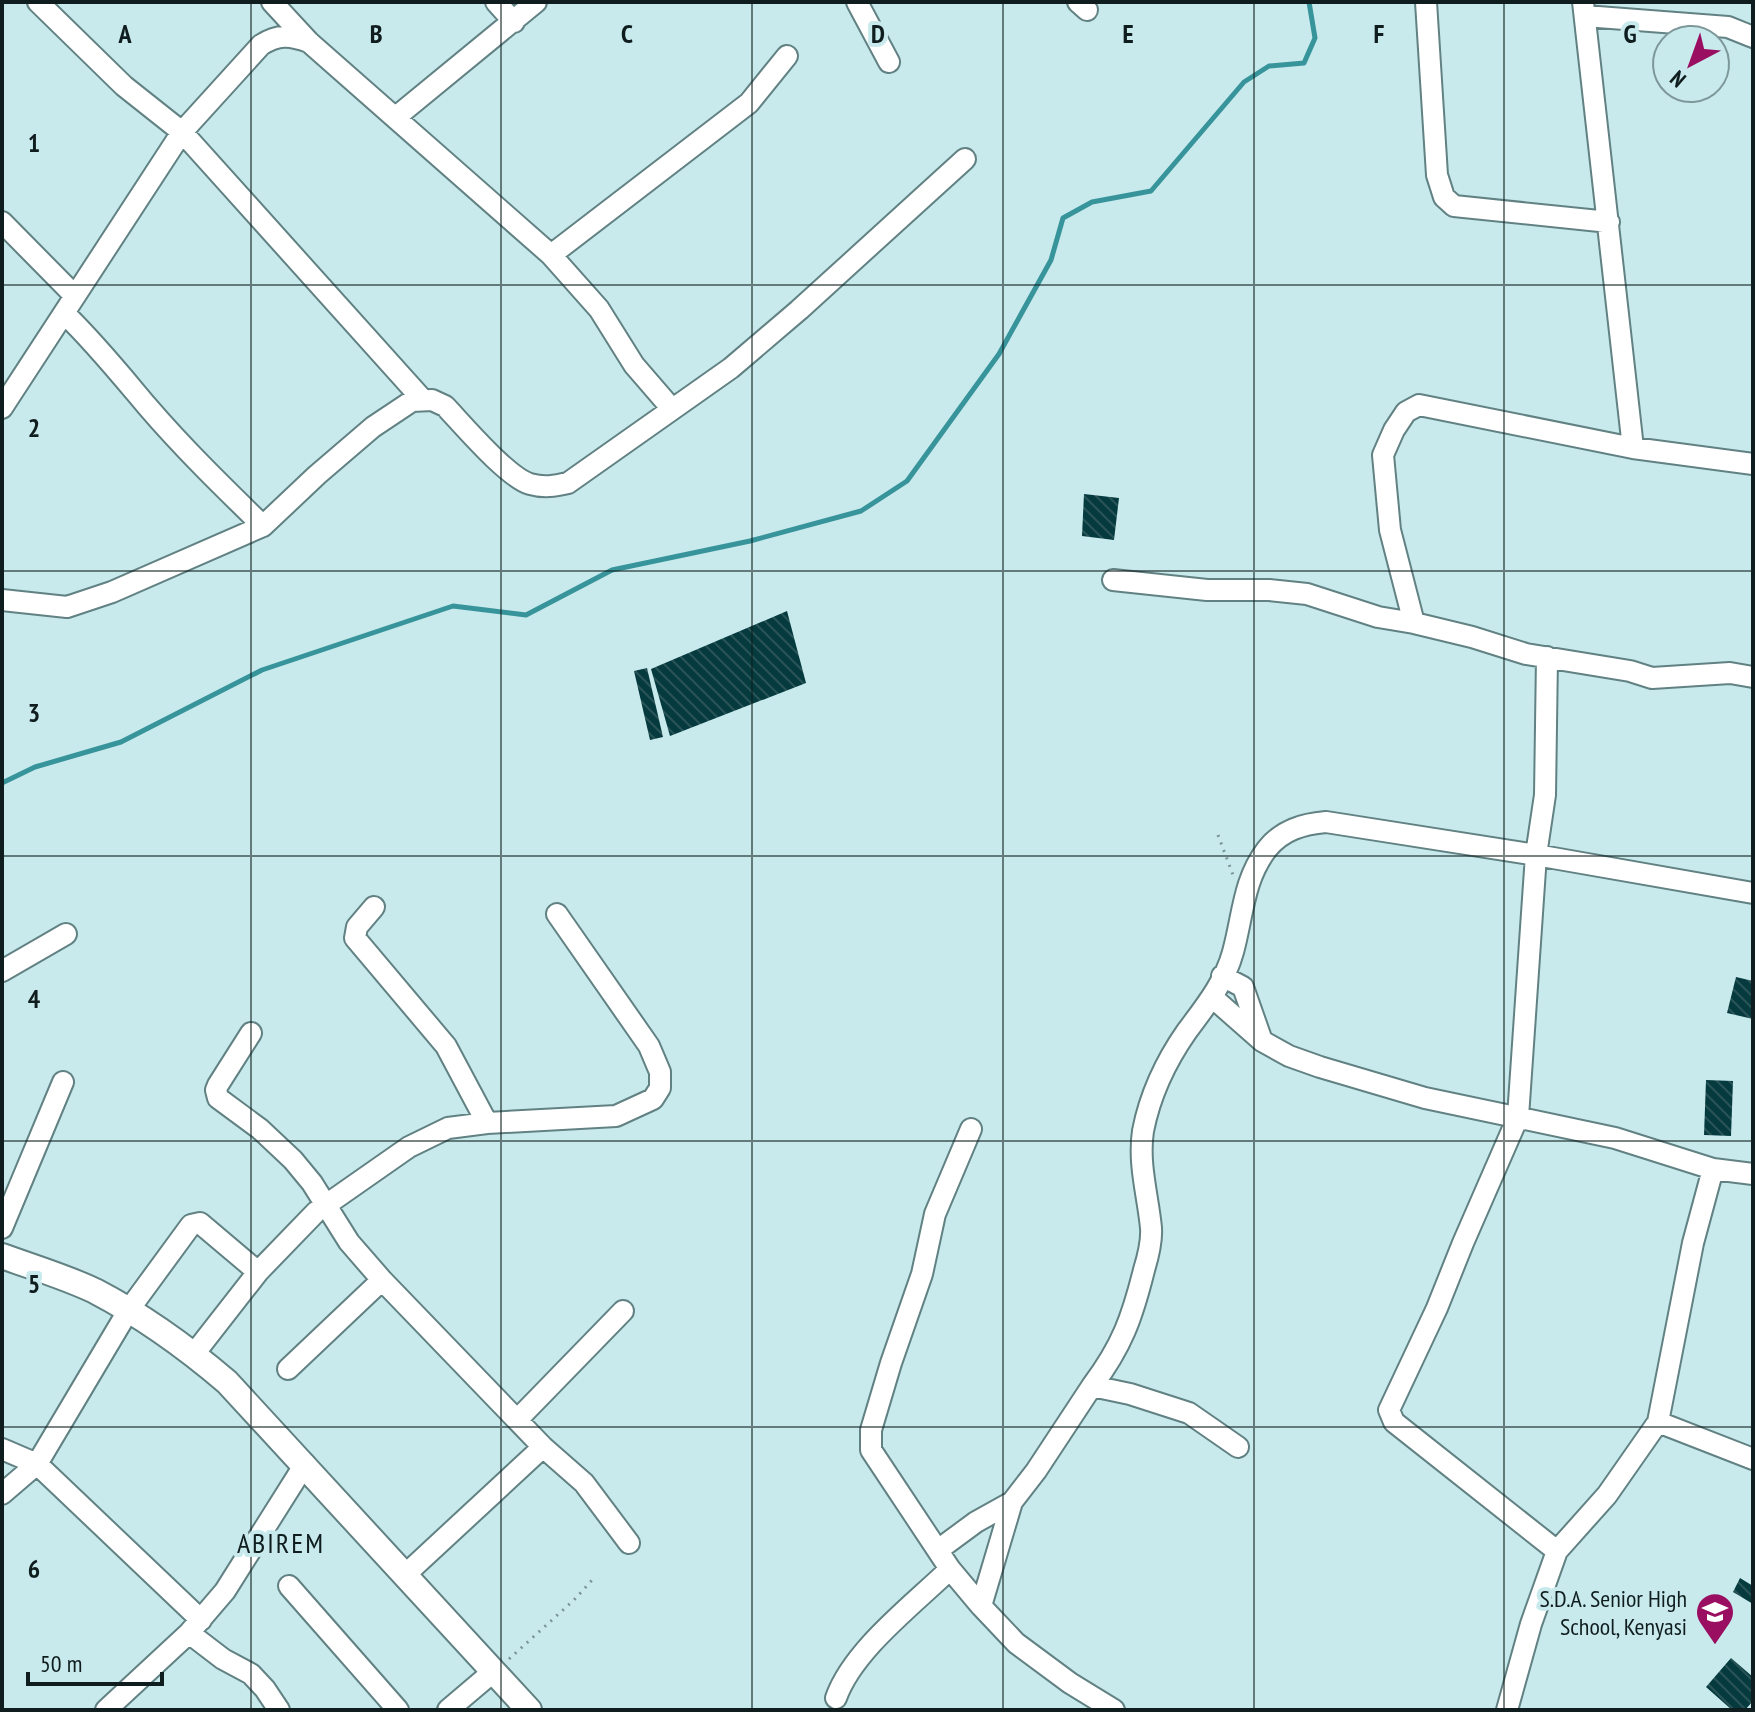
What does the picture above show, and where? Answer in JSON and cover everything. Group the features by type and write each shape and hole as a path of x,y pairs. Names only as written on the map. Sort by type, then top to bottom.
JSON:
{"street":[{"path":"38,2 124,86 182,132 423,400"},
{"path":"272,2 309,42 551,255 599,309 634,365 672,409"},
{"path":"496,2 514,22"},
{"path":"396,117 536,2"},
{"path":"857,2 889,62"},
{"path":"1426,2 1437,175 1444,197 1454,206 1609,222"},
{"path":"1633,448 1584,9 1728,27 1753,37"},
{"path":"2,408 182,132 261,45 275,36 309,42"},
{"path":"551,255 749,103 787,56"},
{"path":"2,600 67,607 112,592 263,526 373,427 412,401 432,400 445,406 513,474 526,483 540,487 568,483 731,368 965,159"},
{"path":"2,222 70,305 98,346 169,430 263,526"},
{"path":"1414,623 1390,530 1383,455 1406,412 1419,405 1633,448 1753,464"},
{"path":"1113,580 1207,590 1269,590 1307,594 1378,617 1652,678 1730,673 1753,677"},
{"path":"1547,657 1545,795 1536,855 1518,1117 1437,1308 1389,1410 1394,1422 1557,1551"},
{"path":"981,1606 1012,1502 1092,1386 1132,1318 1149,1252 1151,1230 1141,1153 1153,1090 1185,1035 1212,997 1233,954 1244,896 1269,846 1305,824 1326,822 1753,893"},
{"path":"374,907 357,927 355,938 446,1046 487,1123"},
{"path":"194,1354 258,1272 291,1236 326,1204 409,1147 448,1128 616,1116 653,1099 660,1088 660,1072 649,1046 557,914"},
{"path":"2,971 66,934"},
{"path":"1222,976 1243,987 1262,1041"},
{"path":"1212,997 1262,1041 1289,1056 1320,1067 1425,1098 1615,1138 1713,1169 1753,1174"},
{"path":"251,1033 218,1085 218,1098 260,1129 293,1160 326,1204 349,1242 382,1280 543,1447 584,1483 629,1543"},
{"path":"2,1228 63,1082"},
{"path":"971,1129 935,1214 922,1274 871,1430 871,1450 950,1569 981,1606 1016,1643 1090,1703 1114,1710"},
{"path":"1507,1710 1531,1624 1557,1551 1607,1495 1658,1422 1690,1256 1713,1169"},
{"path":"2,1494 37,1464 128,1311 191,1225 200,1223 258,1272"},
{"path":"2,1256 92,1290 194,1354 237,1392 305,1464 529,1710"},
{"path":"288,1369 382,1280"},
{"path":"518,1419 623,1311"},
{"path":"1092,1386 1130,1394 1189,1413 1238,1447"},
{"path":"1658,1422 1753,1459"},
{"path":"406,1574 543,1447"},
{"path":"2,1449 37,1464 223,1659 251,1674 279,1710"},
{"path":"106,1710 195,1627 225,1591 305,1464"},
{"path":"938,1550 976,1522 1012,1502"},
{"path":"836,1698 844,1676 861,1655 950,1569"},
{"path":"289,1586 398,1710"},
{"path":"448,1710 494,1671"}],"path":[{"path":"1218,835 1221,850 1244,896"},
{"path":"494,1671 574,1600 594,1578"}],"building":[{"path":"1084,494 1119,498 1114,540 1082,536"},
{"path":"787,611 806,683 670,736 651,669"},
{"path":"647,668 663,737 650,740 634,671"},
{"path":"1736,977 1753,981 1753,1019 1727,1013"},
{"path":"1706,1080 1733,1081 1731,1136 1704,1135"},
{"path":"1740,1578 1753,1586 1753,1604 1733,1592"},
{"path":"1731,1658 1753,1677 1753,1701 1745,1710 1732,1710 1706,1687"}],"waterway":[{"path":"2,783 35,767 121,742 262,670 453,606 526,615 612,570 750,541 861,511 907,481 999,354 1051,260 1063,218 1092,202 1151,191 1244,82 1269,66 1304,63 1315,38 1309,2"}],"place":[{"name":"S.D.A. Senior High School, Kenyasi","path":"1715,1646"}],"district":[{"name":"ABIREM","path":"281,1542"}]}
